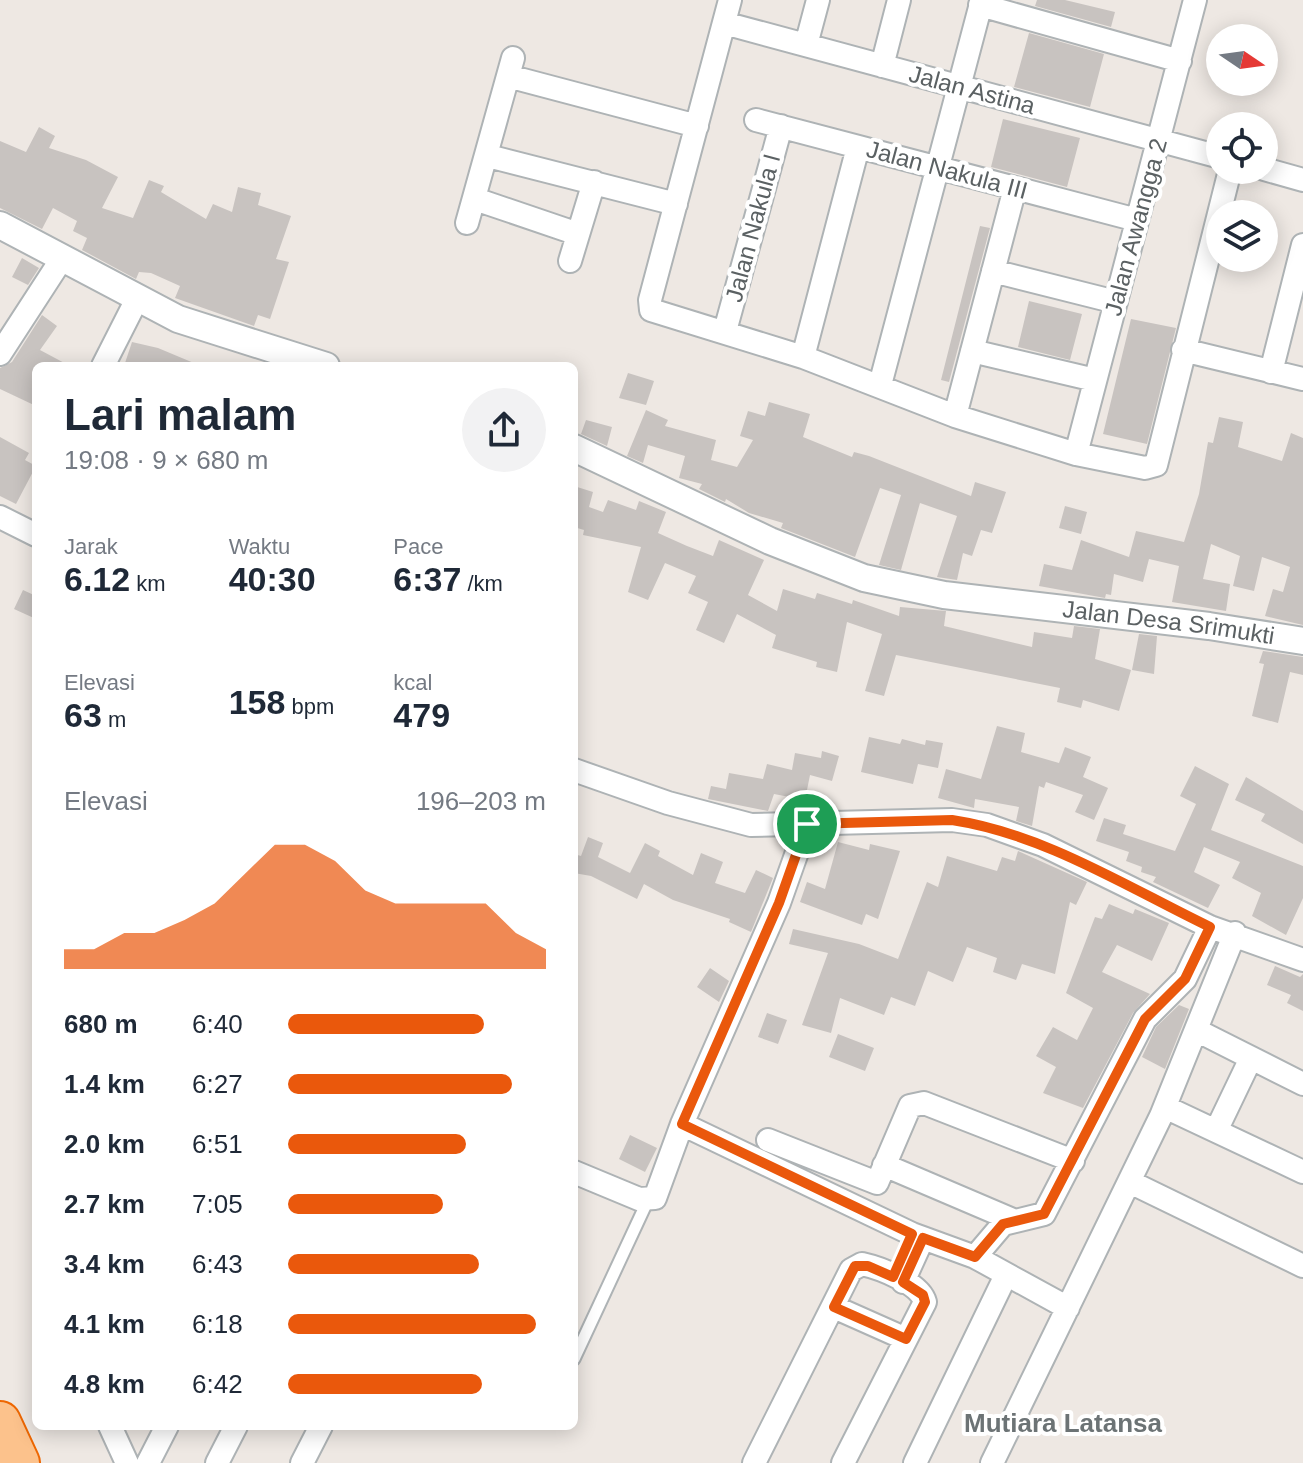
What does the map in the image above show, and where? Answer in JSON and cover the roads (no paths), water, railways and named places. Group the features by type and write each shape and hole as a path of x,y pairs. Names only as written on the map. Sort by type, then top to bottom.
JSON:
{"highway":[{"path":"0,1422 19,1463"}],"street":[{"path":"730,0 650,300 651,310 803,357 955,416 1076,454 1145,468 1156,465 1226,184"},
{"path":"806,45 818,0"},
{"path":"882,66 899,0"},
{"name":"Jalan Awangga 2","path":"1076,454 1195,0"},
{"path":"880,385 981,3 1180,61"},
{"name":"Jalan Astina","path":"724,23 1206,153"},
{"path":"467,223 488,156 510,67 697,126"},
{"name":"Jalan Nakula III","path":"756,120 1137,220"},
{"name":"Jalan Nakula I","path":"725,331 781,126"},
{"path":"803,357 858,147"},
{"path":"488,156 676,204"},
{"path":"1278,173 1303,180"},
{"path":"570,261 594,182"},
{"path":"955,416 1015,188"},
{"path":"475,199 578,234"},
{"path":"0,225 137,299 220,335 312,362"},
{"path":"1271,372 1303,245"},
{"path":"0,354 61,260"},
{"path":"993,271 1116,302"},
{"path":"105,362 137,299"},
{"path":"1183,350 1303,379"},
{"path":"972,351 1095,380"},
{"name":"Jalan Desa Srimukti","path":"578,450 770,541 864,578 944,595 1209,626 1303,641"},
{"path":"0,517 32,533"},
{"path":"578,779 751,825 952,820 987,825 1043,845 1210,927 1235,933 1303,960"},
{"path":"578,1174 648,1200 657,1195 682,1124 779,903 807,824"},
{"path":"975,1257 998,1229 1013,1220 1044,1214 1145,1019 1185,979 1210,927"},
{"path":"992,1463 1165,1107 1235,933"},
{"path":"1196,1030 1303,1084"},
{"path":"1216,1131 1251,1058"},
{"path":"768,1140 877,1183 910,1106 924,1103 1073,1161"},
{"path":"1165,1107 1303,1172"},
{"path":"682,1124 918,1236 975,1257 1068,1308"},
{"path":"884,1165 1013,1220"},
{"path":"1130,1182 1303,1266"},
{"path":"898,1279 918,1236"},
{"path":"754,1463 855,1266 868,1266 898,1279 923,1295 925,1302 843,1463"},
{"path":"915,1463 1006,1275"},
{"path":"834,1307 906,1339"},
{"path":"112,1430 127,1463"},
{"path":"148,1463 165,1430"},
{"path":"217,1463 234,1430"},
{"path":"302,1463 319,1430"}],"lane":[{"path":"578,1350 648,1200"}],"district":[{"name":"Mutiara Latansa","path":"1063,1423"}]}
